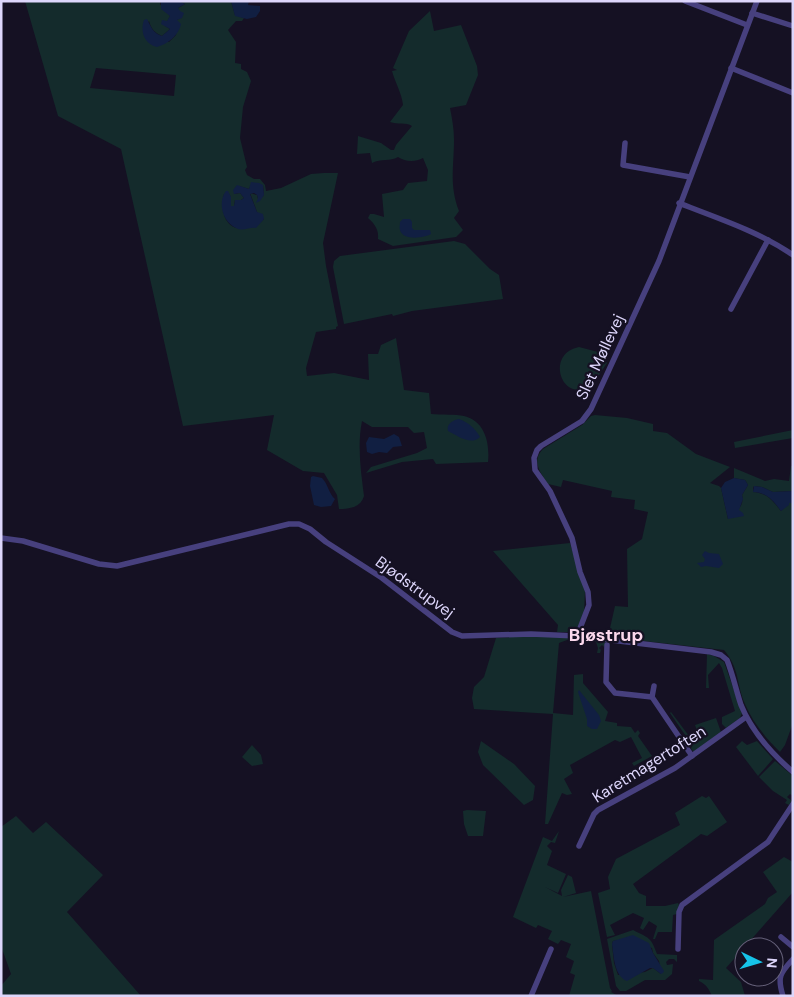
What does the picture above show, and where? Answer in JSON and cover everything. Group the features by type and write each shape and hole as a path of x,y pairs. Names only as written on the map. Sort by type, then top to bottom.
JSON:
{"street":[{"path":"685,1 747,25"},
{"name":"Slet Møllevej","path":"578,636 589,605 588,592 580,572 574,544 550,492 535,470 534,458 541,446 582,421 591,409 659,261 757,1"},
{"path":"752,13 793,26"},
{"path":"731,68 793,93"},
{"path":"625,143 622,165 690,177"},
{"path":"680,204 747,229 793,255"},
{"path":"731,309 768,240"},
{"name":"Bjødstrupvej","path":"1,538 23,541 100,564 117,566 289,524 299,524 310,528 326,542 382,578 457,634 467,636 531,634 578,636 711,652 721,655 727,660 746,717 766,746 793,772"},
{"path":"608,645 606,682 615,693 652,697"},
{"path":"654,686 652,697 692,756"},
{"name":"Karetmagertoften","path":"579,846 594,814 598,810 651,782 692,756 746,717"},
{"path":"678,949 679,912 682,905 768,842 793,804"},
{"path":"531,996 551,949"},
{"path":"783,996 779,985 779,978 781,972 793,959"}],"green space":[{"path":"25,1 161,1 160,4 170,16 165,26 170,29 162,36 157,34 149,21 143,30 169,42 176,35 177,20 180,18 178,8 185,4 179,1 231,1 235,15 244,18 242,21 236,21 228,30 236,42 235,63 241,64 241,69 247,72 251,81 243,107 240,138 247,175 254,179 260,179 265,185 266,191 281,188 311,174 338,173 323,243 338,326 336,329 316,332 306,368 307,376 334,373 369,380 368,354 378,354 381,345 396,338 404,390 429,393 431,414 464,416 477,423 487,440 488,462 436,464 433,459 402,462 366,473 371,467 417,453 427,448 424,432 414,433 408,427 372,427 362,421 360,449 363,500 354,507 339,509 337,495 324,473 303,471 267,450 274,415 183,426 121,149 58,116","holes":["96,68 176,75 174,96 90,88","263,185 264,195 258,199 257,195 250,193 257,212 264,219 246,228 232,226 224,214 224,194 230,195 231,206 233,207 235,200 244,198 240,193 234,194 239,186 249,189 250,187"]},
{"path":"430,11 434,31 461,25 477,66 478,75 466,105 450,108 454,136 453,184 459,211 454,218 463,230 456,237 393,246 378,239 376,227 368,218 370,214 384,217 382,194 403,190 408,183 427,181 428,170 423,158 411,161 398,157 372,163 370,153 357,154 358,136 381,143 394,150 412,126 390,122 403,105 392,71 397,70 393,68 409,31"},
{"path":"454,241 465,244 490,269 499,275 503,299 412,311 393,316 392,314 344,324 333,267 334,261 340,256"},
{"path":"579,347 599,351 607,363 593,383 580,389 572,388 565,384 561,376 560,367 562,359 568,351"},
{"path":"595,415 627,418 653,424 653,431 667,433 696,454 730,467 710,483 721,488 728,519 741,506 742,495 748,485 745,480 734,478 734,468 765,481 774,479 789,481 791,466 793,466 793,491 773,492 762,487 754,486 753,488 753,492 772,500 781,511 789,503 793,503 793,723 785,745 780,752 760,730 748,711 733,664 724,650 608,637 615,606 628,607 627,549 642,539 648,512 634,509 635,500 611,497 612,491 563,480 561,487 548,484 537,462 539,453 543,449"},
{"path":"793,430 793,438 735,448 734,442"},
{"path":"570,543 585,591 584,614 577,628 572,632 557,632 558,625 493,551"},
{"path":"529,636 570,637 606,641 604,647 602,645 599,648 601,650 600,653 597,653 596,642 567,640 559,643 553,713 573,715 574,675 583,674 583,683 608,712 605,721 617,723 617,726 631,727 635,733 638,730 640,733 638,736 652,756 634,766 632,763 642,758 631,737 620,742 615,740 570,765 573,773 564,779 572,794 562,793 548,824 545,824 553,714 474,709 472,698 474,687 484,677 496,638"},
{"path":"707,654 724,662 742,713 740,718 726,728 722,724 722,717 735,711 719,663 708,675 709,688 706,688"},
{"path":"671,712 695,744 700,739 695,725 716,718 721,732 694,752 691,749 692,745"},
{"path":"481,741 514,764 535,786 533,800 524,805 483,765 478,752"},
{"path":"742,741 747,745 757,741 773,759 758,776 736,747"},
{"path":"252,745 261,755 263,764 252,766 242,757"},
{"path":"775,761 793,776 793,796 790,794 787,797 792,801 789,805 785,803 787,800 773,791 759,777"},
{"path":"702,796 706,798 709,796 727,822 707,836 701,834 633,884 639,893 646,896 646,906 665,906 678,903 677,914 673,915 672,932 658,932 655,939 653,939 657,926 649,921 643,930 640,928 644,918 633,913 610,925 615,935 607,937 598,893 610,889 608,877 616,859 680,825 675,813"},
{"path":"463,811 486,811 483,836 468,836 464,824"},
{"path":"16,816 33,833 46,822 103,875 67,912 141,996 1,996 1,986 11,974 1,946 1,827"},
{"path":"559,831 555,843 551,842 547,846 552,851 547,865 566,874 558,893 545,887 562,896 561,890 568,875 572,877 576,893 563,897 591,891 611,992 618,996 569,996 575,975 570,973 574,961 566,957 571,944 561,940 558,944 548,939 552,931 538,925 536,928 513,917 543,837 552,841"},
{"path":"784,857 793,862 793,892 753,937 734,937 734,959 726,968 734,975 734,987 742,987 745,996 712,996 699,979 713,980 714,940 765,904 768,898 777,892 763,872"},
{"path":"633,930 643,935 651,941 657,954 677,955 677,962 674,959 669,959 666,962 667,965 673,964 672,974 665,980 645,980 626,991 620,991 616,986 607,939","holes":["620,940 652,948 659,961 661,974 653,968 645,972 618,975 614,963 613,941"]}],"water":[{"path":"161,1 179,1 185,4 178,8 184,13 182,18 177,20 181,24 178,32 165,44 157,47 146,40 143,33 143,24 144,20 147,19 154,31 162,36 170,29 161,24 162,20 167,21 170,16 161,9"},
{"path":"231,1 249,1 248,5 260,6 260,11 256,17 247,19 235,16"},
{"path":"251,182 263,185 264,195 260,201 256,203 257,195 254,193 250,194 257,212 263,214 264,219 256,228 239,229 231,225 225,217 222,206 223,196 228,191 231,197 231,206 234,206 235,200 244,198 240,193 234,194 233,190 237,185 249,189"},
{"path":"403,219 410,219 414,230 430,230 431,234 424,237 405,236 400,228 400,222"},
{"path":"459,419 471,426 480,437 473,441 448,431 450,423"},
{"path":"394,434 399,437 402,446 393,447 387,453 379,452 372,454 367,452 366,443 369,437 384,439"},
{"path":"311,477 322,478 326,483 335,499 331,506 321,507 314,505 310,486"},
{"path":"734,478 745,480 748,485 742,495 743,499 739,510 744,516 728,519 721,488 725,482"},
{"path":"754,486 773,492 793,491 793,503 789,503 781,511 769,497 753,492"},
{"path":"705,551 719,554 723,564 719,568 701,567 697,563 704,562 705,559 702,555"},
{"path":"579,690 599,715 601,721 597,729 587,726 587,719"},
{"path":"633,935 649,943 664,971 663,973 661,974 650,968 627,981 619,975 614,960 613,941"}],"district":[{"name":"Bjøstrup","path":"606,635"}]}
